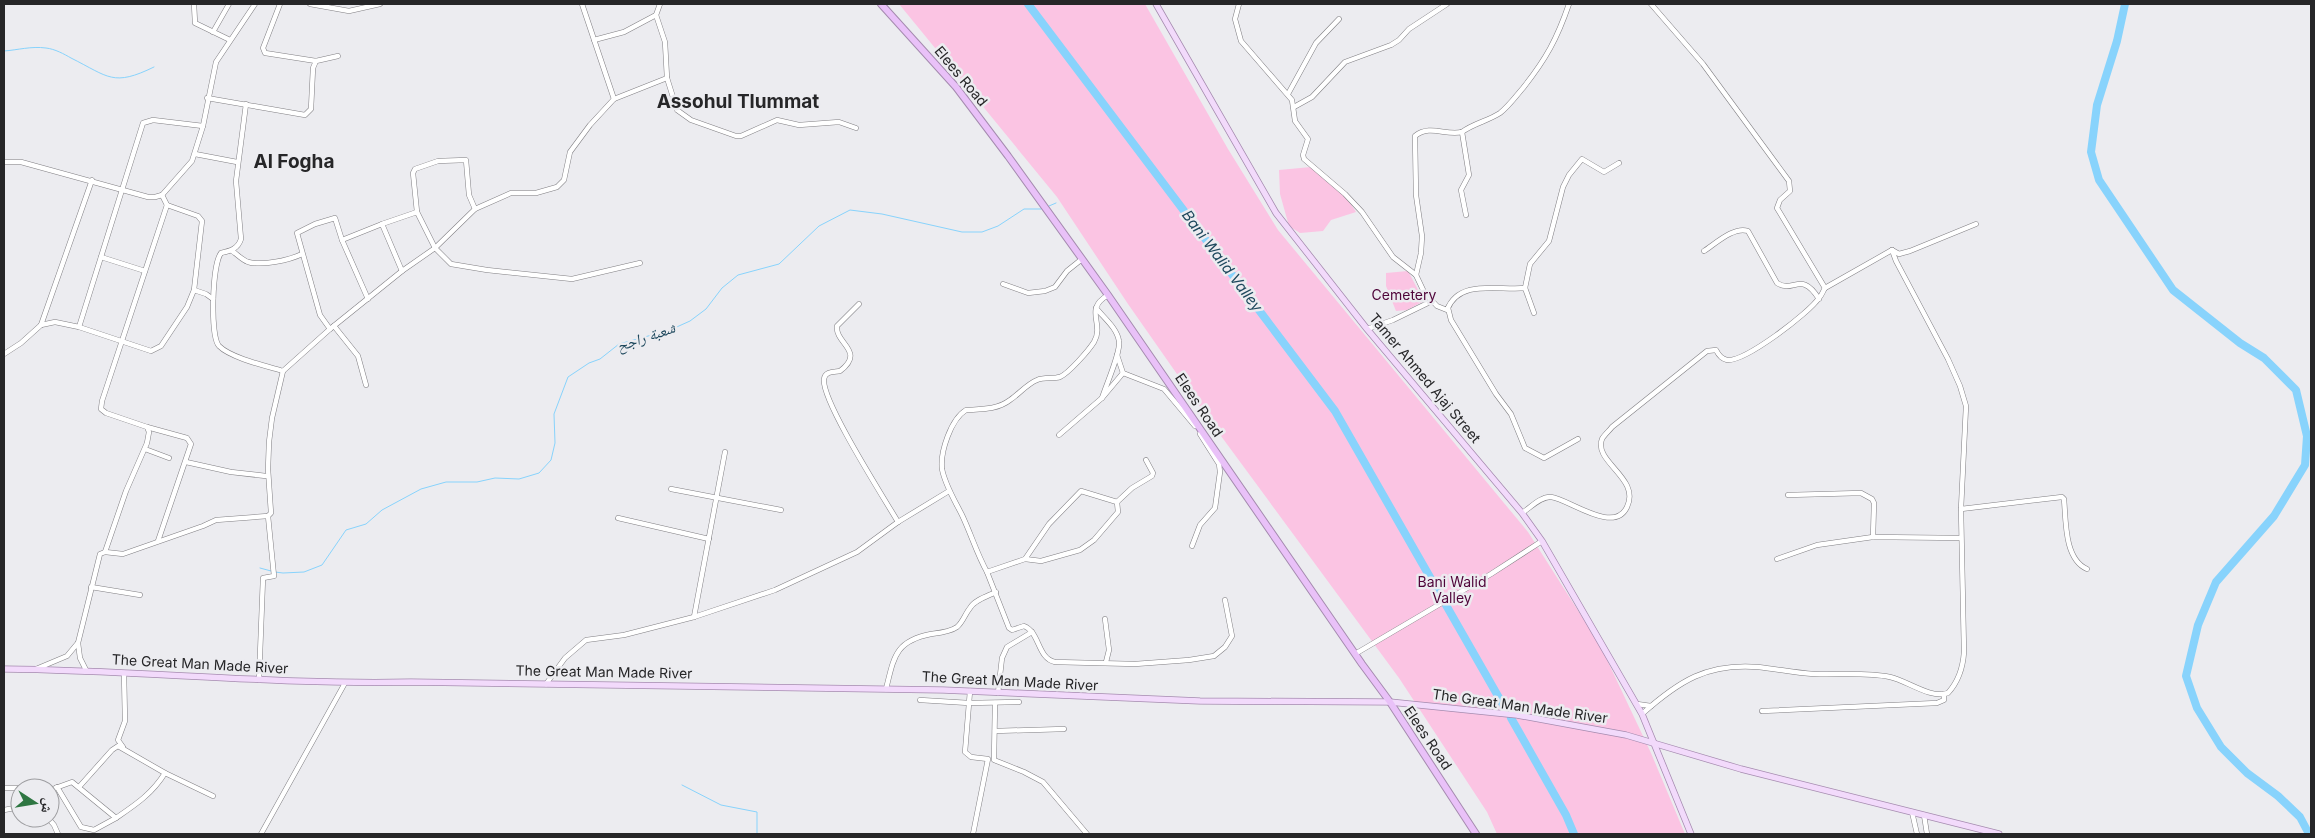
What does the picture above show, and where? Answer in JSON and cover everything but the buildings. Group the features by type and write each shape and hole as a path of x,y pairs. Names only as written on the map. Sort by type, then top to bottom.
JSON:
{"highway":[{"name":"Elees Road","path":"881,4 956,87 1108,295 1198,428 1390,702 1476,834"}],"main road":[{"name":"Tamer Ahmed Ajaj Street","path":"1156,4 1276,213 1367,328 1522,513 1542,541 1637,704 1656,745 1691,834"},
{"name":"The Great Man Made River","path":"4,669 86,670 345,683 410,682 886,689 1200,701 1390,702 1470,709 1573,724 1626,735 1768,776 1924,815 1974,831 1999,834"}],"street":[{"path":"194,4 196,23 230,40"},
{"path":"213,32 228,4"},
{"path":"4,162 21,162 92,180 148,197 155,198 162,194 186,169 195,154 216,62 255,4"},
{"path":"280,4 263,48 265,53 316,60 338,56"},
{"path":"310,4 350,11 380,4"},
{"path":"582,4 614,99"},
{"path":"660,4 656,15 665,42 667,78 680,114 691,120 736,136 741,136 777,120 799,124 839,122 856,128"},
{"path":"1239,4 1235,19 1241,41 1253,57 1288,94 1294,107 1295,121 1308,139 1303,155 1304,159 1345,194 1364,214 1393,257 1416,275 1424,292 1432,301 1441,309 1447,310 1459,296 1474,288 1525,288"},
{"path":"1294,107 1312,97 1346,62 1391,45 1399,40 1409,29 1448,4"},
{"path":"1416,275 1421,254 1422,236 1416,195 1415,136 1422,132 1433,130 1462,132 1471,125 1501,112 1550,52 1569,4"},
{"path":"1651,4 1703,64 1767,148 1789,181 1790,190 1780,200 1777,208 1824,288"},
{"path":"594,40 624,32 656,15"},
{"path":"1288,94 1316,42 1340,19"},
{"path":"207,98 298,115 308,113 312,100 313,68 316,60"},
{"path":"259,680 263,578 274,576 268,516 271,513 268,469 269,442 272,418 283,371 332,327 402,271 435,248 475,209 511,193 536,193 557,187 564,180 570,152 590,125 614,99 667,78"},
{"path":"246,104 236,181 242,239 240,244 232,251 221,253 218,256 214,274 214,336 218,345 227,351 283,371"},
{"path":"79,327 143,123 153,120 202,126"},
{"path":"1462,132 1469,175 1460,190 1466,215"},
{"path":"195,154 238,162"},
{"path":"475,209 469,195 468,163 462,159 438,161 415,169 413,173 416,212 435,248 448,262 456,265 572,279 640,263"},
{"path":"1534,313 1525,288 1530,264 1549,241 1563,187 1569,175 1582,159 1604,172 1619,163"},
{"path":"41,325 92,180"},
{"path":"158,541 191,448 187,438 114,417 102,409 105,390 123,342 166,205 162,194"},
{"path":"4,354 41,325 56,322 79,327 151,351 158,349 187,307 194,290 202,221 198,216 166,205"},
{"path":"342,240 416,212"},
{"path":"366,384 358,356 320,315 302,254 298,233 314,224 337,219 342,240 368,299"},
{"path":"382,224 402,271"},
{"path":"1892,250 1899,254 1910,251 1976,224"},
{"path":"1704,251 1731,234 1741,230 1748,231 1776,283 1784,286 1807,285 1812,288 1819,299"},
{"path":"1522,513 1542,498 1552,497 1596,516 1611,517 1622,514 1627,508 1630,492 1626,483 1606,459 1602,444 1602,439 1612,427 1707,351 1716,350 1724,359 1728,360 1750,352 1773,339 1819,299 1824,288 1892,250"},
{"path":"1642,714 1682,682 1725,666 1760,667 1802,674 1888,677 1937,694 1944,694 1954,687 1964,660 1961,509 1966,418 1963,395 1948,358 1896,262 1892,250"},
{"path":"232,251 243,259 252,262 282,261 302,254"},
{"path":"101,257 146,271"},
{"path":"1004,284 1028,293 1045,291 1055,287 1067,271 1082,259"},
{"path":"194,290 206,294 213,299"},
{"path":"1108,295 1099,300 1096,308 1096,337 1067,373 1061,377 1036,380 1005,403 995,407 966,410 958,416 949,434 942,460 942,471 949,491 996,592 1008,628 1012,630 1024,626 1032,632 1044,656 1051,661 1135,664 1190,660 1214,656 1225,647 1232,636 1226,600"},
{"path":"1367,328 1393,320 1432,301"},
{"path":"858,304 840,321 837,329 850,351 850,359 840,371 829,372 825,375 824,382 831,408 898,522"},
{"path":"1448,307 1451,320 1496,394 1511,414 1525,448 1544,458 1578,439"},
{"path":"1096,308 1119,340 1117,355 1108,376 1102,398"},
{"path":"1117,355 1123,372 1164,389 1198,428 1219,464 1220,472 1215,508 1200,525 1192,546"},
{"path":"1059,435 1102,398 1123,372"},
{"path":"105,552 126,491 145,449 150,432 147,427"},
{"path":"145,449 169,458"},
{"path":"694,617 725,452"},
{"path":"1117,502 1132,488 1152,476 1153,473 1146,460"},
{"path":"186,462 231,472 266,476"},
{"path":"671,489 715,499 781,510"},
{"path":"546,684 565,658 586,640 624,635 694,617 775,590 846,558 898,522 949,491"},
{"path":"1025,559 1049,524 1081,491 1117,502"},
{"path":"1788,495 1861,493 1867,495 1874,503 1873,536"},
{"path":"1961,509 2062,497 2064,499 2067,530 2074,558 2080,566 2087,569"},
{"path":"987,572 1025,559 1042,561 1088,546 1118,512 1117,502"},
{"path":"86,670 80,658 78,643 100,554 105,552 123,554 216,520 268,516"},
{"path":"618,518 709,539"},
{"path":"1777,559 1817,545 1873,536 1961,538"},
{"path":"1355,654 1542,541"},
{"path":"91,587 140,595"},
{"path":"886,689 892,668 904,643 921,636 955,628 963,620 970,606 996,592"},
{"path":"1105,619 1109,644 1106,662"},
{"path":"998,693 1004,652 1011,644 1032,632"},
{"path":"35,669 67,656 78,643"},
{"path":"124,673 125,721 118,740 124,749"},
{"path":"261,834 345,683"},
{"path":"970,691 966,752 971,757 994,760 1043,782 1086,834"},
{"path":"1762,711 1936,703 1944,700 1944,694"},
{"path":"920,700 969,703 1019,702"},
{"path":"994,760 995,703"},
{"path":"1637,704 1651,706"},
{"path":"995,731 1064,729"},
{"path":"79,787 112,750 118,746 165,774 213,796"},
{"path":"973,834 988,759"},
{"path":"60,792 81,827 94,830 116,818 148,796 165,774"},
{"path":"60,786 69,782 79,787 116,818"},
{"path":"1912,812 1917,834"},
{"path":"1924,815 1927,834"}],"green space":[{"name":"Bani Walid Valley","path":"899,4 1145,4 1228,149 1278,230 1528,532 1600,645 1651,753 1685,834 1497,834 1487,812 1399,678 1207,417 1128,304 1057,197"},
{"path":"1311,167 1338,188 1356,212 1331,220 1323,231 1300,233 1289,226 1280,194 1279,170"},
{"name":"Cemetery","path":"1408,271 1424,301 1407,310 1396,311 1386,286 1386,273"}],"waterway":[{"name":"Bani Walid Valley","path":"1028,4 1335,411 1506,710"},
{"path":"2125,4 2117,41 2097,105 2091,152 2099,180 2173,290 2240,343 2264,358 2296,390 2307,436 2305,465 2274,516 2216,582 2198,625 2186,676 2197,708 2221,747 2247,773 2278,796 2300,817 2309,834"},
{"path":"4,51 35,47 49,49 103,74 120,78 129,77 154,67"},
{"path":"1049,206 1056,203"},
{"name":"شعبة راجح","path":"275,572 304,572 322,565 346,530 366,524 382,510 421,489 446,482 477,482 495,478 519,479 539,473 551,460 555,443 554,414 568,377 589,363 600,359 619,344 670,330 690,321 706,309 722,288 738,275 779,264 819,226 850,210 882,214 962,232 982,232 998,226 1024,209 1041,209"},
{"name":"شعبة راجح","path":"260,568 271,571"},
{"name":"Bani Walid Valley","path":"1511,718 1566,815 1574,834"},
{"path":"682,785 721,805 757,812 757,834"}],"district":[{"name":"Assohul Tlummat","path":"738,101"},
{"name":"Al Fogha","path":"294,161"}]}
